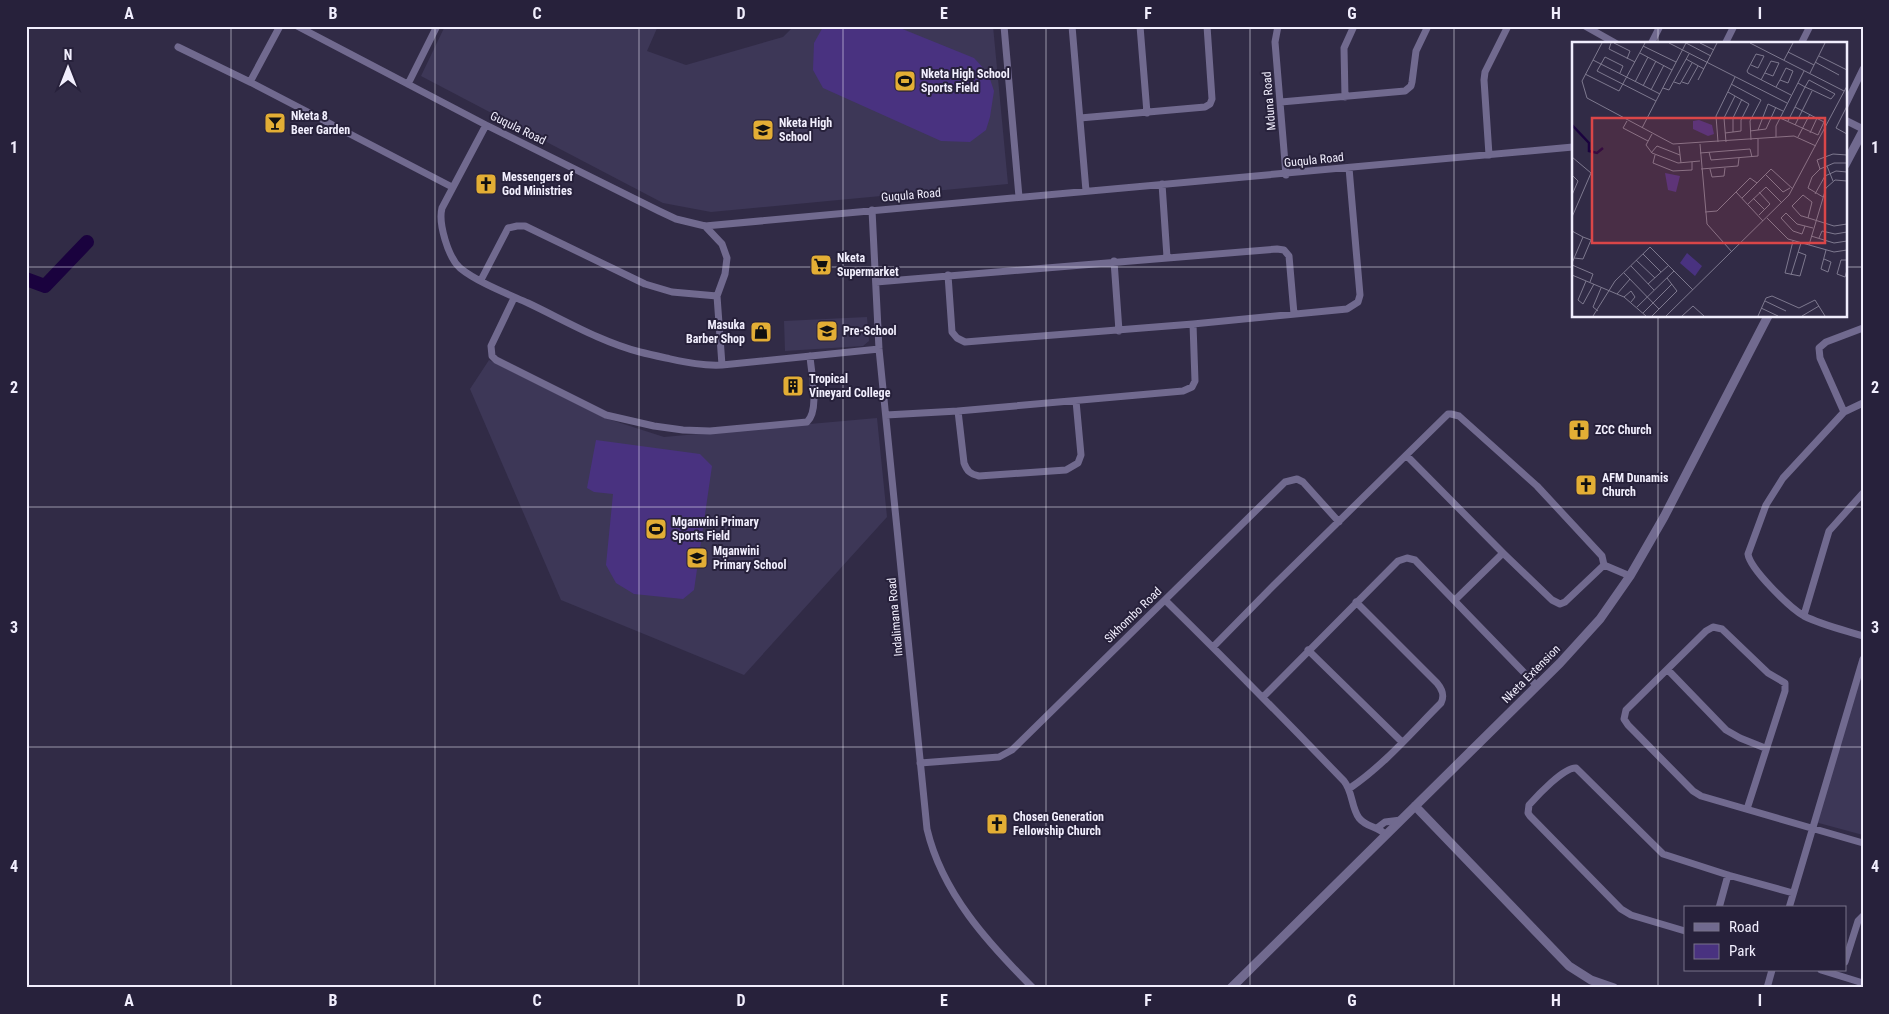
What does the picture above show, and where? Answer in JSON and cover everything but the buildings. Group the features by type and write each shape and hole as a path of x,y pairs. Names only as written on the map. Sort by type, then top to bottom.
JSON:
{"street":[{"path":"250,82 280,26"},
{"name":"Guqula Road","path":"297,26 486,125 659,211 676,219 705,226 746,224 872,210 1572,148"},
{"path":"408,84 437,26"},
{"path":"1004,26 1019,197"},
{"path":"1072,26 1086,191"},
{"path":"1140,26 1147,113"},
{"path":"1080,118 1205,107 1210,104 1212,98 1208,26"},
{"name":"Mduna Road","path":"1278,26 1275,42 1286,174"},
{"path":"1345,97 1344,48 1354,26"},
{"path":"1280,102 1405,91 1412,82 1416,51 1428,26"},
{"path":"1489,155 1484,80 1488,67 1508,26"},
{"path":"1585,26 1613,42"},
{"path":"1652,42 1660,26"},
{"path":"1726,42 1734,26"},
{"path":"1802,42 1810,26"},
{"path":"178,47 250,82 452,187"},
{"path":"1846,104 1863,69"},
{"path":"1846,163 1863,130 1848,122"},
{"path":"486,125 452,187 441,213 443,229 456,263 481,280 514,298 601,338 639,352 697,365 722,365 879,349"},
{"path":"948,275 952,332 957,338 965,342 1119,331 1347,309 1356,304 1359,299 1360,286 1349,168"},
{"path":"1162,184 1166,257"},
{"name":"Indalimana Road","path":"872,210 879,349 926,822 934,856 973,924 1033,988"},
{"path":"481,280 508,228 525,226 645,284 672,292 717,296"},
{"path":"705,226 722,244 727,258 725,274 717,296 722,365"},
{"path":"876,282 1114,261 1281,249 1288,254 1289,259 1294,314"},
{"path":"1114,261 1119,331"},
{"path":"514,298 491,346 492,356 496,360 600,413 638,423 664,428 698,431 807,422 811,419 815,408 810,356"},
{"name":"Nketa Extension","path":"1231,988 1537,686 1590,630 1630,576 1664,517 1767,318"},
{"path":"886,414 958,411 1183,391 1192,387 1195,381 1193,324"},
{"path":"1844,412 1820,358 1819,348 1826,342 1863,328"},
{"path":"958,411 964,463 966,469 972,475 1066,470 1076,465 1080,456 1076,401"},
{"path":"1863,403 1844,412 1782,478 1766,505 1748,554 1757,572 1804,616 1863,636"},
{"path":"1213,647 1407,456 1445,416 1452,414 1459,416 1537,486 1602,556 1604,565"},
{"path":"1407,456 1548,597 1560,604 1569,599 1604,565"},
{"name":"Sikhombo Road","path":"920,763 979,759 1005,754 1020,743 1280,486 1289,480 1297,479 1303,482 1339,522"},
{"path":"1804,616 1828,531 1863,493"},
{"path":"1455,600 1503,553"},
{"path":"1263,697 1398,561 1407,558 1415,560 1537,686"},
{"path":"1604,565 1630,576"},
{"path":"1165,600 1213,647 1246,683 1263,697 1350,788 1353,806 1358,817 1368,826 1377,828 1386,835"},
{"path":"1350,788 1369,774 1402,742 1440,703 1443,697 1442,690 1437,683 1356,602"},
{"path":"1747,809 1765,748 1785,691 1785,683 1768,673 1722,629 1716,626 1709,628 1626,710 1624,716 1626,722 1696,794 1747,809 1813,828 1863,843"},
{"path":"1308,650 1402,742"},
{"path":"1790,906 1863,659"},
{"path":"1668,670 1726,730 1765,748"},
{"path":"1684,931 1631,915 1621,909 1530,816 1528,813 1529,805 1564,772 1571,768 1576,768 1663,854 1793,893"},
{"path":"1415,806 1569,966 1591,980 1614,988"},
{"path":"1377,828 1385,822 1401,820"},
{"path":"1720,906 1728,875"},
{"path":"1846,959 1858,921 1863,916"},
{"path":"1767,988 1771,972"},
{"path":"1842,973 1863,982"}],"shaded area":[{"name":"Nketa High School","path":"445,26 658,26 647,51 686,65 783,37 794,26 993,26 1008,184 711,212 663,203 421,76"},
{"name":"Pre-School","path":"867,317 869,341 863,346 785,351 784,321"},
{"name":"Mganwini Primary School","path":"489,360 605,418 664,437 877,418 887,517 744,675 561,600 470,389"},
{"path":"1863,670 1863,835 1815,822"}],"green space":[{"name":"Nketa High School Sports Field","path":"895,26 974,58 988,73 994,91 986,130 970,142 941,141 823,88 813,70 814,43 823,27"},
{"name":"Mganwini Primary Sports Field","path":"596,440 700,454 712,466 694,590 683,599 634,594 616,583 606,565 613,494 594,492 587,488"}],"waterway":[{"path":"26,279 45,286 87,242"}],"place":[{"name":"Nketa High School Sports Field","path":"905,81"},
{"name":"Nketa 8 Beer Garden","path":"275,123"},
{"name":"Nketa High School","path":"763,130"},
{"name":"Messengers of God Ministries","path":"486,184"},
{"name":"Nketa Supermarket","path":"821,265"},
{"name":"Pre-School","path":"827,331"},
{"name":"Masuka Barber Shop","path":"761,332"},
{"name":"Tropical Vineyard College","path":"793,386"},
{"name":"ZCC Church","path":"1579,430"},
{"name":"AFM Dunamis Church","path":"1586,485"},
{"name":"Mganwini Primary Sports Field","path":"656,529"},
{"name":"Mganwini Primary School","path":"697,558"},
{"name":"Chosen Generation Fellowship Church","path":"997,824"}]}
